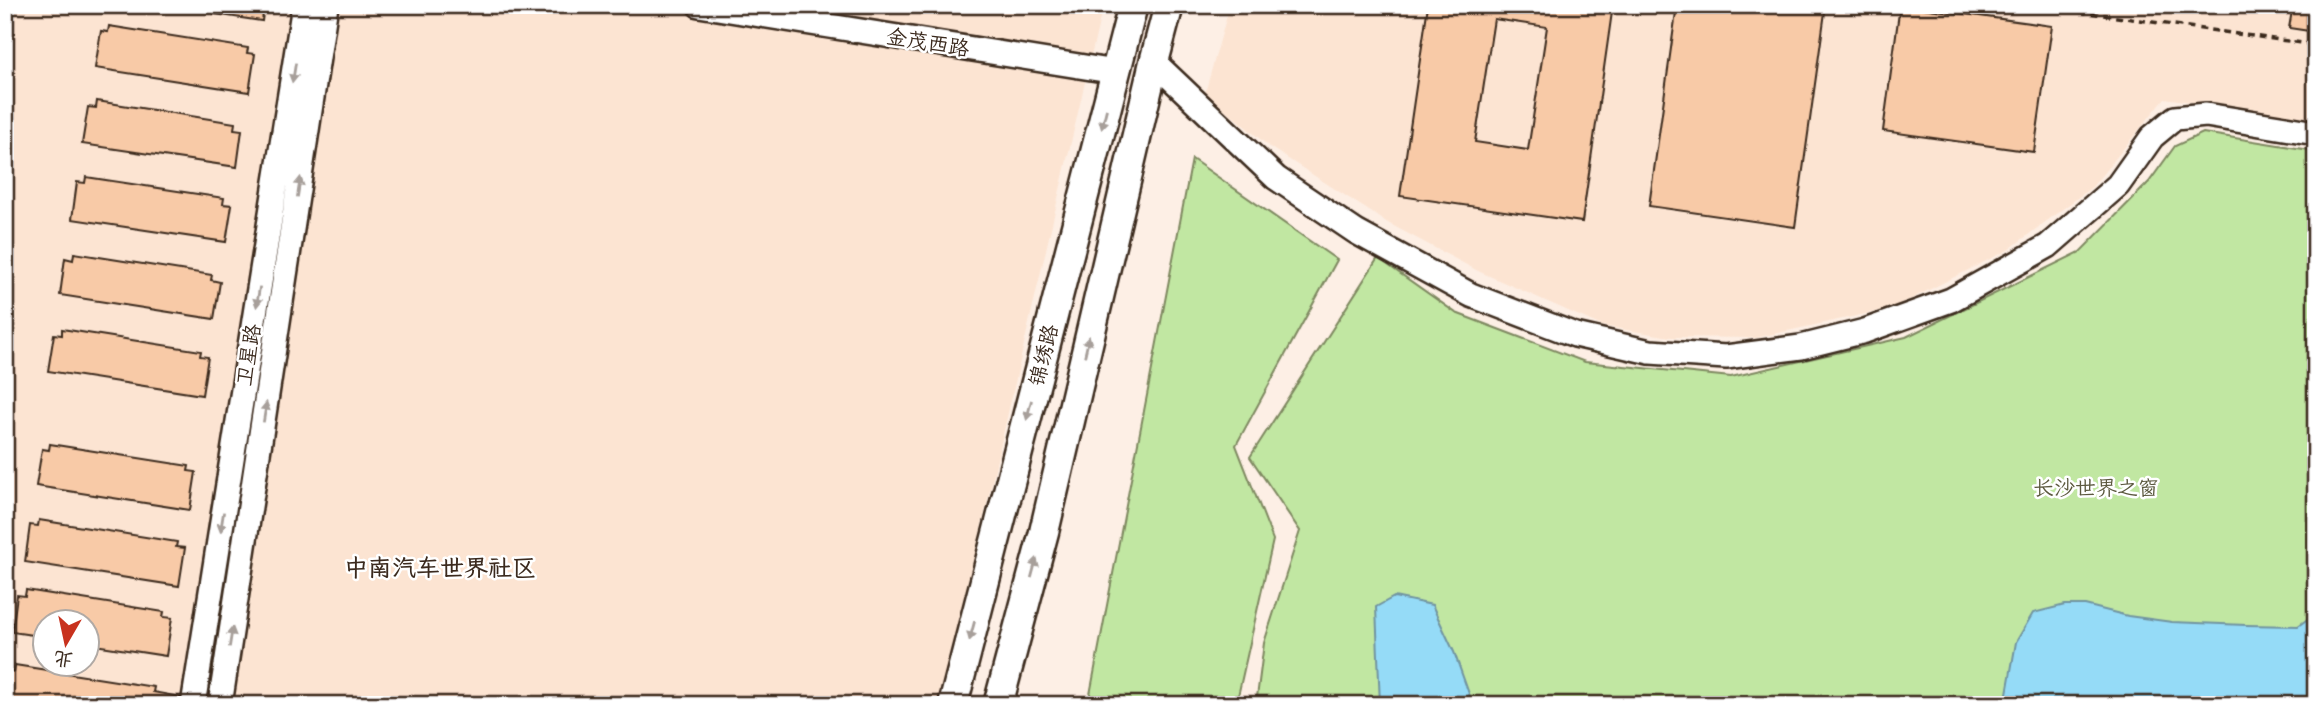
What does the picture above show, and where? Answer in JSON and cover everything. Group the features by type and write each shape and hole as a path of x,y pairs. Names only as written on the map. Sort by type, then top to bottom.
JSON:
{"main road":[{"name":"锦绣路","path":"953,705 1133,5"},
{"name":"锦绣路","path":"998,705 1044,532 1169,5"}],"street":[{"name":"卫星路","path":"192,705 304,5"},
{"path":"220,705 326,5"},
{"name":"金茂西路","path":"699,5 1116,72"},
{"path":"1154,62 1276,178 1356,232 1471,295 1575,335 1650,352 1726,357 1801,347 1865,331 1951,300 2048,246 2118,185 2152,137 2175,118 2206,115 2316,133"}],"path":[{"path":"2032,5 2316,44"}],"shaded area":[{"path":"5,5 1103,5 978,542 937,705 5,705"},
{"path":"1230,5 2316,5 2316,121 2165,98 2092,187 2008,250 1893,308 1755,338 1671,337 1602,326 1478,271 1388,223 1271,148 1205,93"}],"green space":[{"name":"长沙世界之窗","path":"2203,133 2316,151 2316,705 1256,705 1264,643 1300,531 1250,457 1378,258 1456,313 1585,362 1731,377 1906,337 2080,252 2149,182 2175,146"},
{"path":"1192,159 1337,260 1236,445 1273,540 1236,705 1088,705"}],"water":[{"path":"1394,597 1432,605 1454,652 1473,705 1380,705 1376,607"},
{"path":"2065,605 2085,605 2128,616 2172,622 2246,625 2298,626 2316,613 2316,705 2005,705 2016,642 2033,613"}],"building":[{"path":"215,5 264,5 262,21 214,14"},
{"path":"1428,5 1613,5 1582,222 1400,196","holes":["1494,19 1547,27 1528,150 1475,142"]},
{"path":"1677,5 1826,5 1795,227 1649,206"},
{"path":"1900,5 2052,26 2034,152 1883,131"},
{"path":"2293,5 2316,5 2316,32 2289,28"},
{"path":"109,26 248,48 247,53 255,54 249,92 95,68 101,31 108,32"},
{"path":"97,101 235,123 234,129 242,130 237,167 82,144 88,107 96,108"},
{"path":"86,177 224,198 223,204 232,205 226,242 72,219 77,182 85,183"},
{"path":"74,253 212,275 211,280 220,282 214,319 60,295 65,258 73,260"},
{"path":"62,329 201,351 200,356 208,357 202,395 48,371 54,334 62,335"},
{"path":"50,444 189,466 188,471 196,472 190,510 36,486 42,449 49,450"},
{"path":"39,520 177,542 176,547 185,548 179,586 25,562 30,525 38,526"},
{"path":"26,590 164,612 163,617 172,618 166,656 102,646 102,608 32,608 32,635 12,632 17,595 25,596"},
{"path":"15,665 32,668 32,678 97,678 154,687 153,692 180,697 179,705 5,705 6,670 14,672"}],"district":[{"name":"中南汽车世界社区","path":"440,567"}]}
